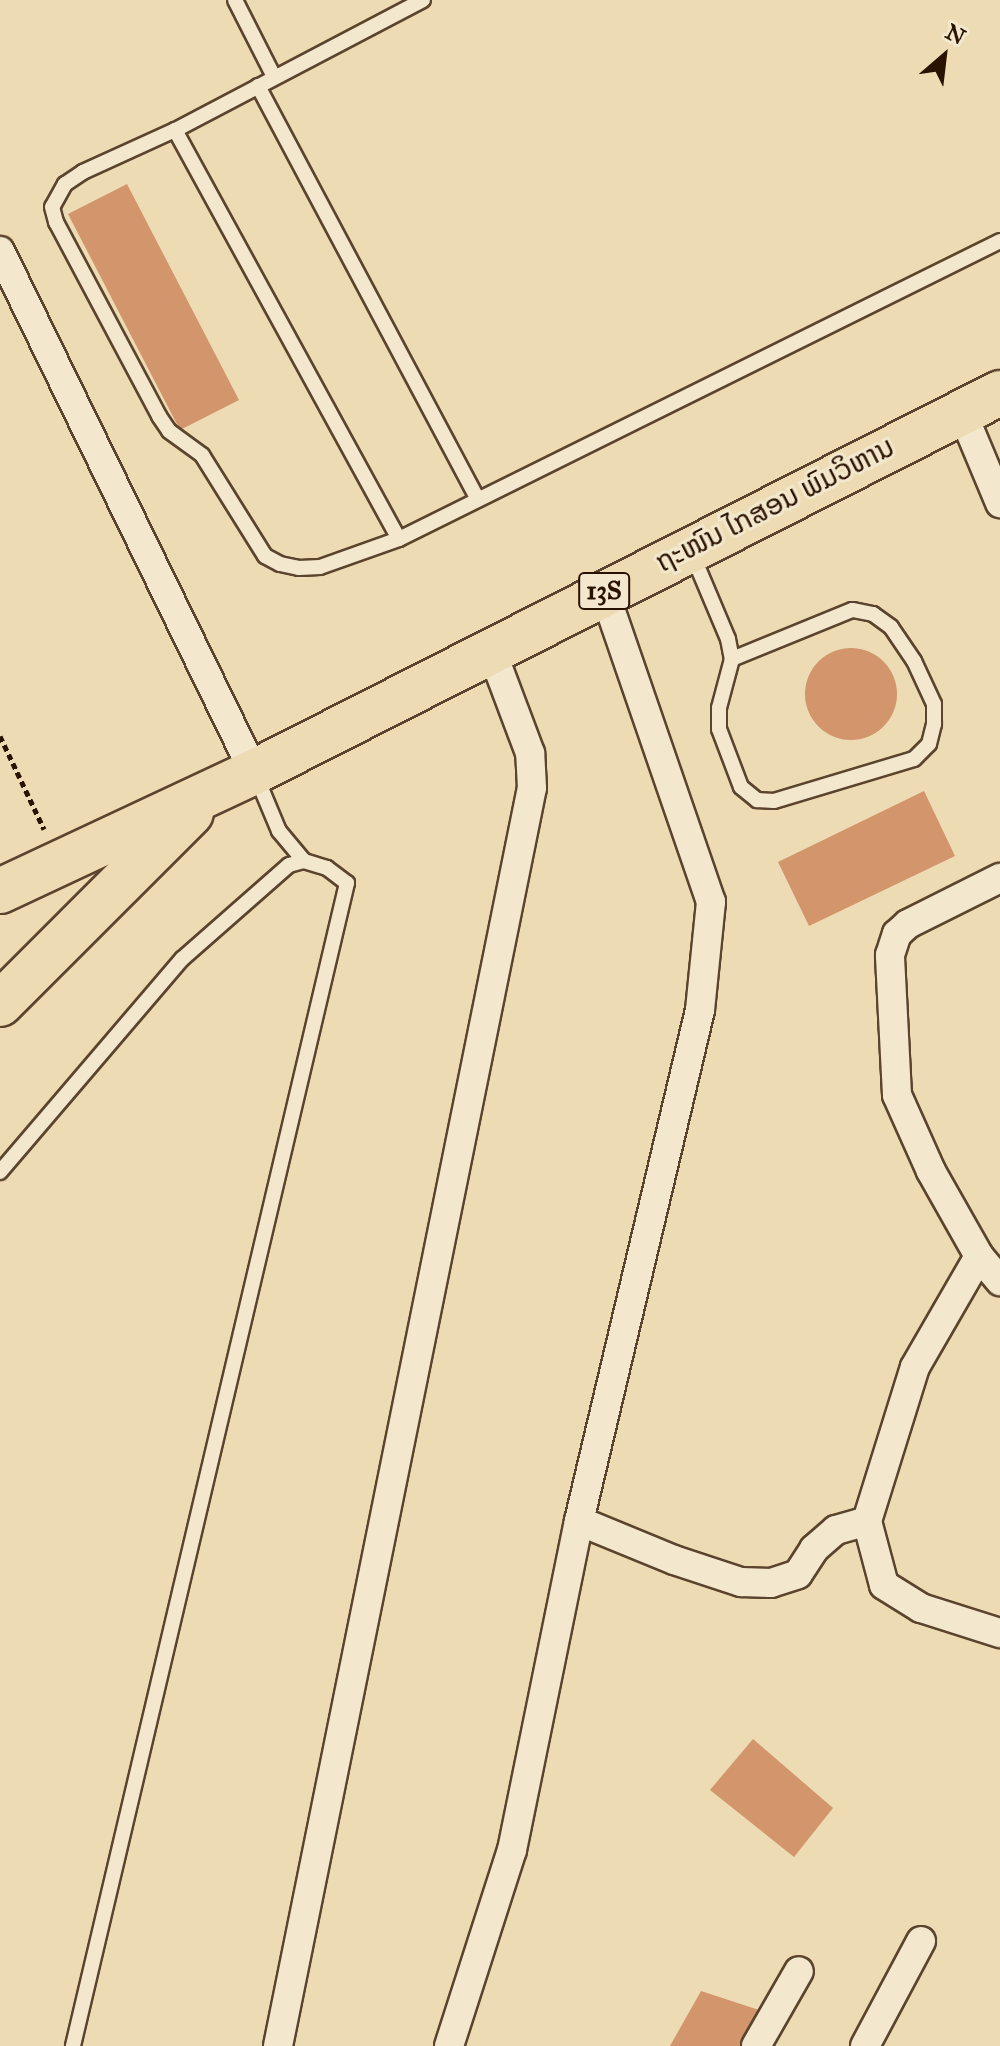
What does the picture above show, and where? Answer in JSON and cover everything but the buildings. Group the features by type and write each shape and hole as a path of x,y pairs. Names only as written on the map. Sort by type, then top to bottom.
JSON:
{"highway":[{"name":"ຖະໜົນ ໄກສອນ ພົມວິຫານ","path":"0,891 254,772 604,591 1000,393"},
{"name":"ຖະໜົນ ໄກສອນ ພົມວິຫານ","path":"0,1004 209,794"}],"street":[{"path":"0,251 254,772"},
{"path":"962,412 1000,503"},
{"path":"449,2046 512,1850 579,1521 700,1010 711,902 604,591"},
{"path":"278,2046 532,788 530,753 491,649"},
{"path":"1000,878 908,924 897,934 890,955 897,1095 931,1171 979,1256 1000,1281"},
{"path":"979,1256 915,1367 867,1521 884,1585 921,1608 1000,1633"},
{"path":"579,1521 728,1577 771,1583 798,1574 814,1549 836,1530 867,1521"},
{"path":"865,2046 921,1941"},
{"path":"756,2046 799,1971"}],"lane":[{"path":"235,0 274,77"},
{"path":"423,0 175,130 83,172 65,184 52,207 56,222 159,416 169,431 202,455 265,556 299,568 320,567 399,539 1000,241"},
{"path":"258,86 477,498"},
{"path":"175,130 399,539"},
{"path":"689,548 728,639 732,659 719,708 719,729 741,787 757,800 774,801 914,759 929,744 934,724 934,704 914,661 891,627 873,614 852,610 732,659"},
{"path":"254,772 279,831 304,861"},
{"path":"0,1172 182,959 289,865 304,861 327,868 347,883 73,2046"}],"path":[{"path":"0,736 59,862"}]}
